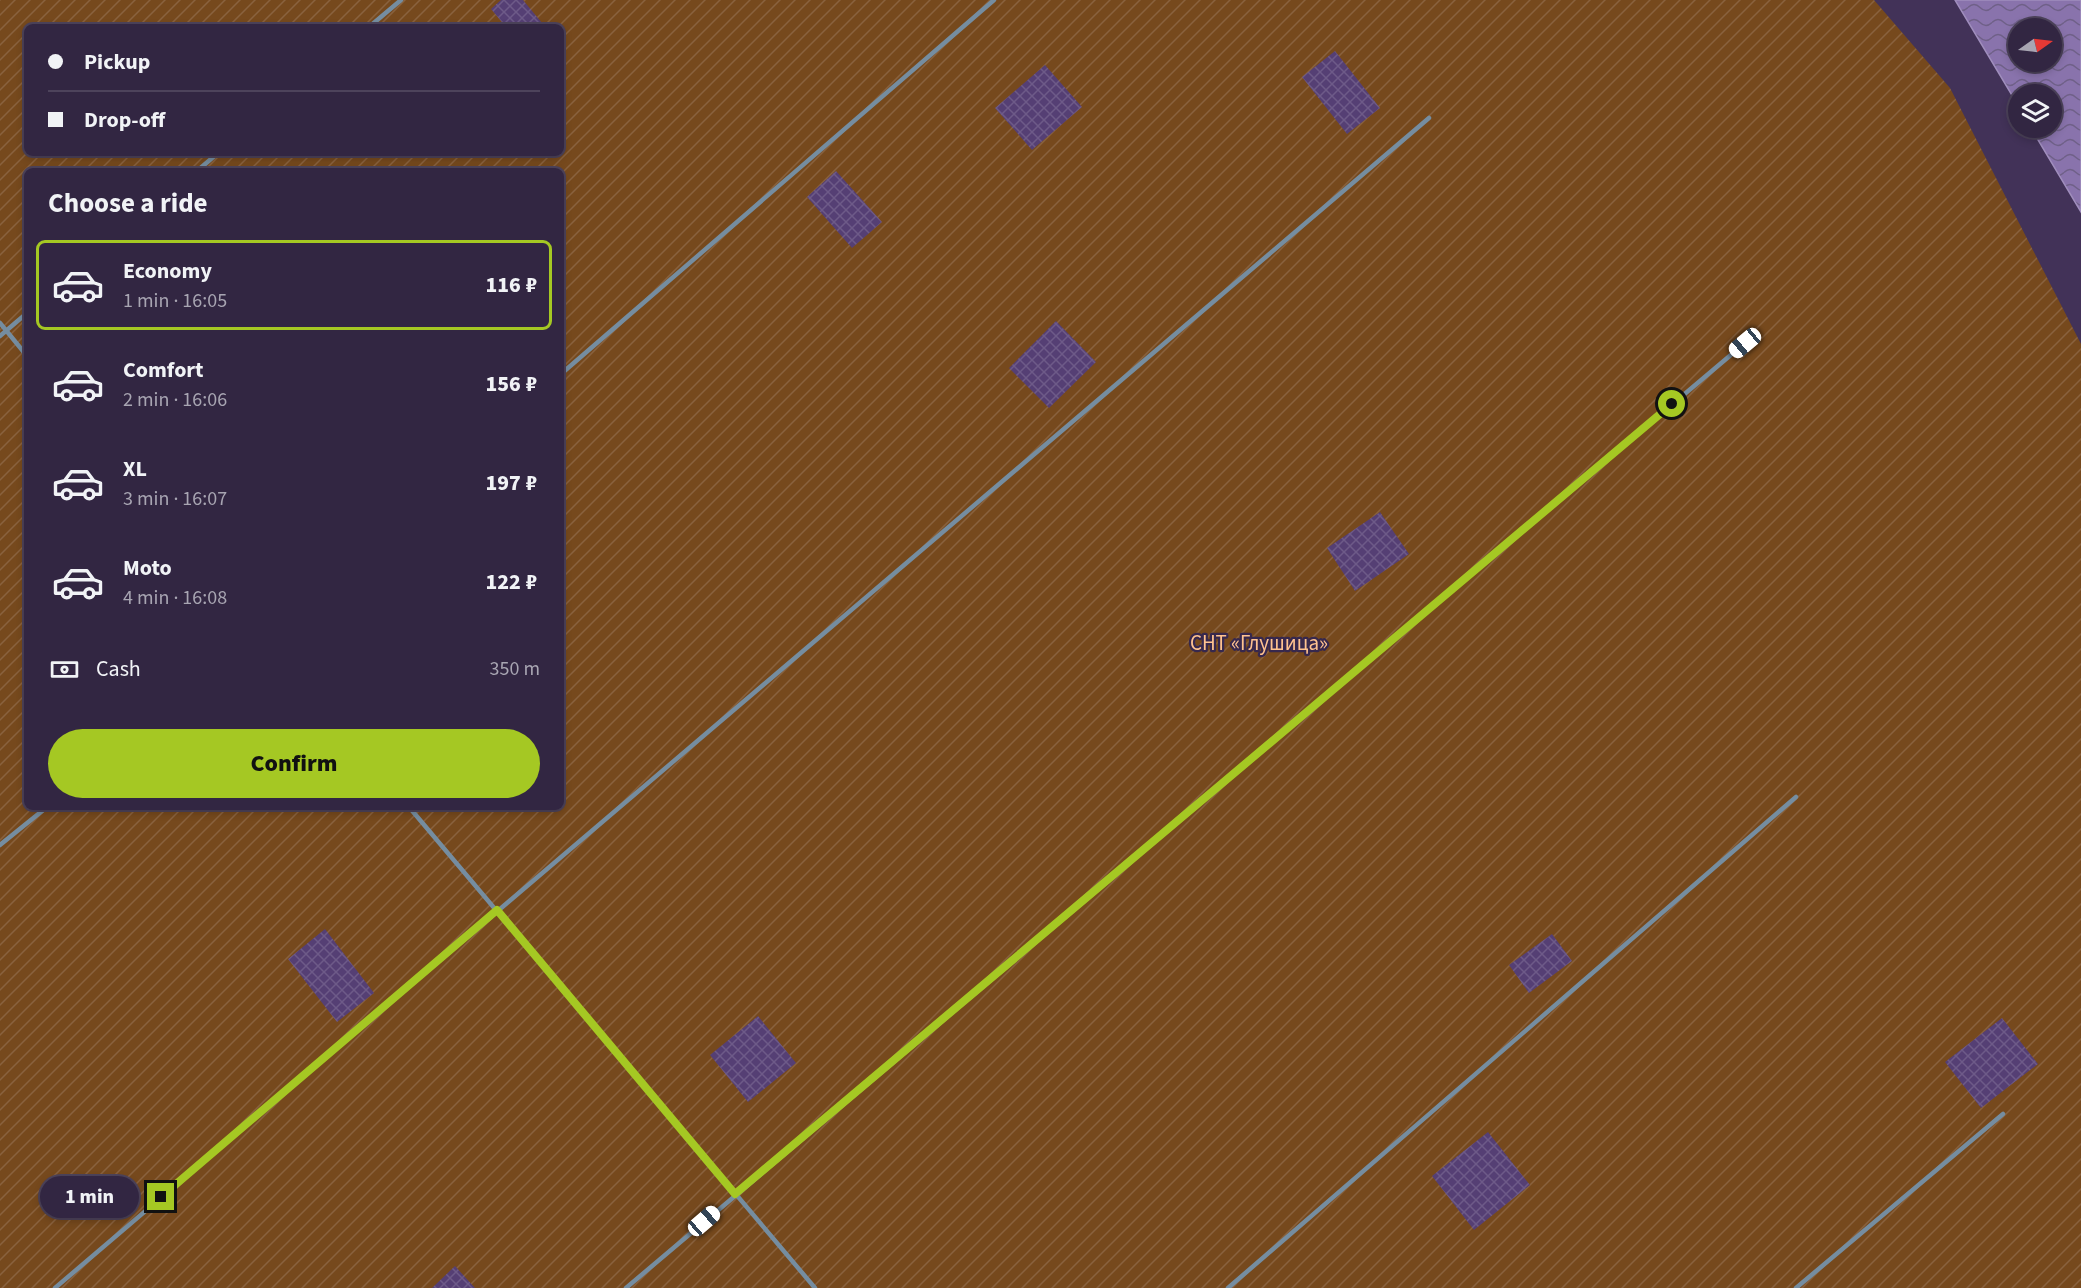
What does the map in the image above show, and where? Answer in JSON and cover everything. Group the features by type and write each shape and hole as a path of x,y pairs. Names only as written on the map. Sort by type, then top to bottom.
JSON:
{"lane":[{"path":"373,24 401,0"},
{"path":"564,371 994,0"},
{"path":"55,1288 1429,118"},
{"path":"200,168 214,156"},
{"path":"0,336 24,316"},
{"path":"0,323 24,352"},
{"path":"626,1288 1745,343"},
{"path":"1228,1288 1796,796"},
{"path":"0,845 42,810"},
{"path":"412,810 815,1288"},
{"path":"1796,1288 2003,1114"}],"green space":[{"name":"СНТ «Глушица»","path":"0,0 1874,0 1950,88 2081,344 2081,1288 0,1288"}],"water":[{"path":"1955,0 2081,0 2081,212 2037,138 2062,138 2062,84 2008,84 2008,89"}],"building":[{"path":"501,0 523,0 542,23 504,24 491,9"},
{"path":"1335,51 1380,108 1347,134 1302,77"},
{"path":"1045,65 1082,107 1032,150 995,108"},
{"path":"836,171 882,222 852,248 807,197"},
{"path":"1056,321 1096,362 1049,408 1009,368"},
{"path":"1380,512 1409,554 1355,591 1327,548"},
{"path":"325,929 374,993 337,1022 288,959"},
{"path":"1552,934 1572,961 1529,993 1509,965"},
{"path":"758,1016 796,1063 748,1102 710,1055"},
{"path":"2002,1018 2038,1064 1981,1108 1945,1062"},
{"path":"1488,1132 1530,1185 1474,1230 1432,1176"},
{"path":"455,1266 475,1288 432,1288"}],"route":[{"path":"161,1197 497,910 735,1194 1672,404"}]}
